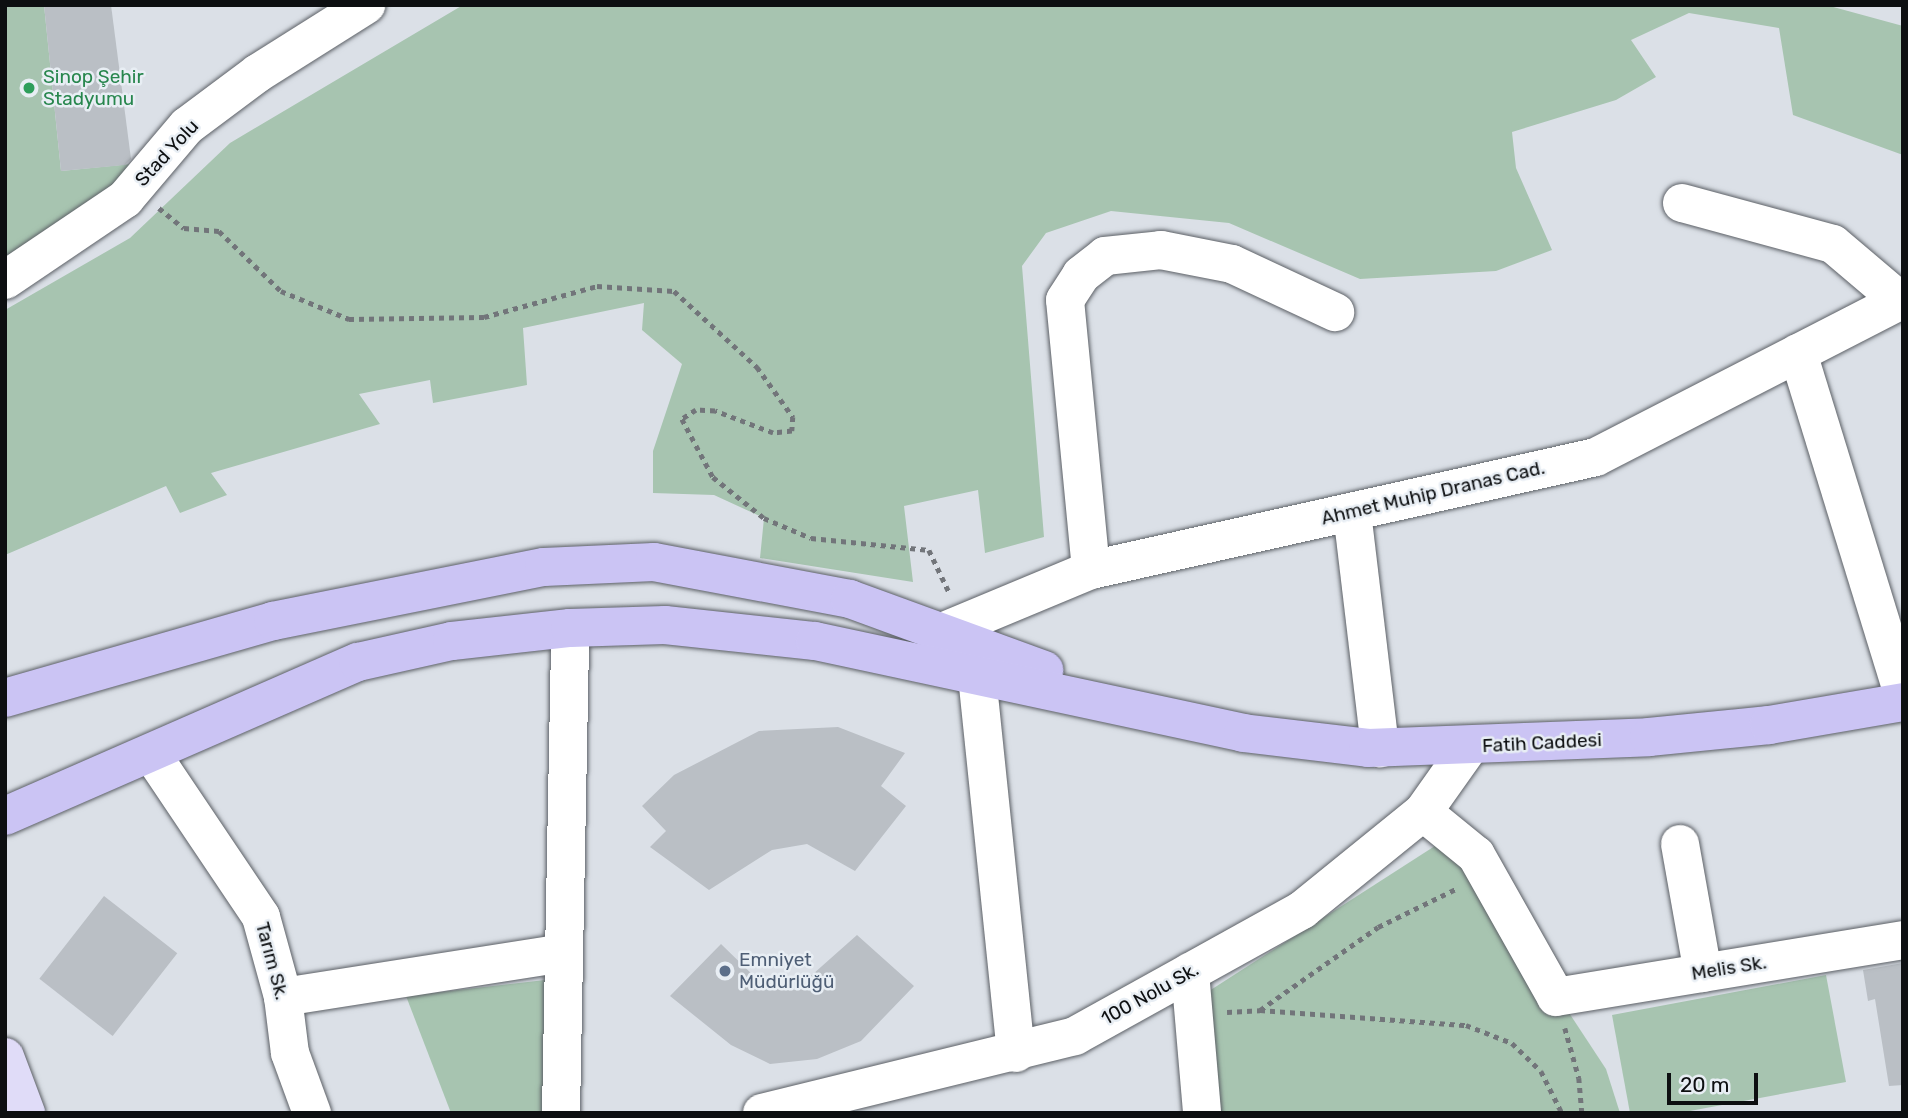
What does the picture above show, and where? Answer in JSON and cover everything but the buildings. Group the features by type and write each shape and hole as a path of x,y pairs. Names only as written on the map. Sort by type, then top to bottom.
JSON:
{"highway":[{"path":"5,698 273,621 544,567 654,562 850,599 1181,720"},
{"path":"5,816 358,662 452,642 570,628 664,625 815,641 1181,720"},
{"name":"Fatih Caddesi","path":"1181,720 1243,733 1380,748 1469,747 1769,725 1903,702"}],"main road":[{"path":"5,1057 26,1113"}],"street":[{"name":"Stad Yolu","path":"5,280 41,261 140,182 187,127 258,73 366,5"},
{"path":"1682,203 1833,244 1901,300"},
{"path":"1091,570 1065,300 1081,275 1105,256 1161,250 1232,264 1335,312"},
{"name":"Ahmet Muhip Dranas Cad.","path":"942,632 1091,570 1596,457 1901,300"},
{"path":"1798,353 1903,694"},
{"path":"1352,512 1380,748"},
{"path":"561,1113 570,628"},
{"path":"977,676 1016,1052"},
{"name":"100 Nolu Sk.","path":"762,1113 1075,1036 1302,910 1423,812 1469,747"},
{"name":"Tarım Sk.","path":"151,753 261,917 283,998 290,1053 312,1113"},
{"path":"1423,812 1476,855 1556,997"},
{"path":"1680,844 1703,973"},
{"name":"Melis Sk.","path":"1556,997 1903,940"},
{"path":"283,998 563,953"},
{"path":"1190,972 1202,1113"}],"path":[{"path":"140,182 155,194 160,209 184,228 219,231 281,292 349,319 484,317 597,286 674,290 757,366 793,417 792,431 773,433 715,411 696,410 682,419 712,477 764,519 811,538 881,541 929,550 950,595 942,632"},
{"path":"1260,1010 1378,927 1452,890 1495,885"},
{"path":"1556,997 1579,1078 1582,1113"},
{"path":"1193,1015 1260,1010 1466,1025 1512,1043 1541,1071 1562,1113"}],"green space":[{"path":"5,5 44,5 61,171 131,164 131,184 5,264"},
{"path":"463,5 1826,5 1903,26 1903,155 1793,115 1779,28 1689,13 1631,40 1656,77 1616,100 1512,132 1516,168 1552,250 1496,271 1360,279 1229,223 1111,211 1046,233 1022,266 1044,537 985,553 978,490 904,506 913,582 760,558 764,518 714,495 653,493 653,451 682,364 642,330 644,303 523,328 527,385 433,403 430,380 359,394 380,424 211,473 227,495 180,513 166,486 5,555 5,310 130,238 230,143"},
{"path":"1452,835 1606,1069 1620,1113 1202,1113 1192,1002"},
{"path":"1826,975 1846,1082 1679,1113 1630,1113 1612,1015"},
{"path":"545,980 544,1113 451,1113 406,996"}],"place":[{"name":"Sinop Şehir Stadyumu","path":"29,88"},
{"name":"Emniyet Müdürlüğü","path":"725,971"}]}
